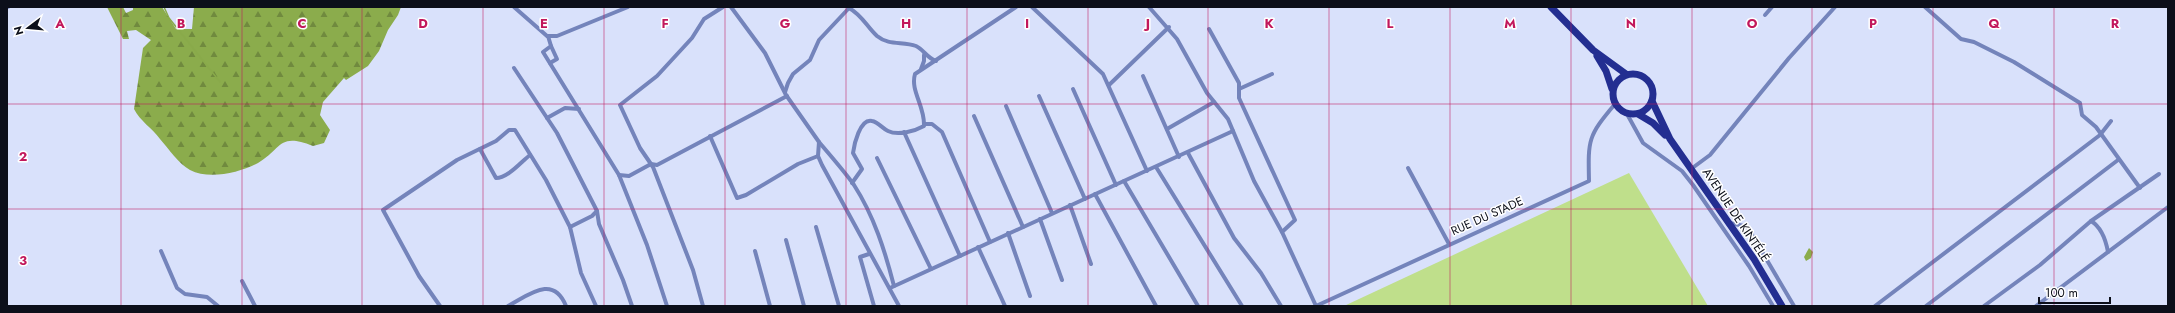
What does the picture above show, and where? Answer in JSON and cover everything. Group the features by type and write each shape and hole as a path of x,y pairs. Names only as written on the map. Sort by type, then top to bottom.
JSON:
{"main road":[{"name":"AVENUE DE KINTÉLÉ","path":"1551,7 1594,50 1626,74 1633,73 1647,79 1653,94 1652,101 1670,139 1729,223 1782,306"},
{"name":"AVENUE DE KINTÉLÉ","path":"1594,50 1606,71 1615,104"},
{"path":"1612,89 1615,83 1626,74"},
{"path":"1615,104 1620,110 1627,114 1638,114 1644,111 1652,101"},
{"name":"AVENUE DE KINTÉLÉ","path":"1638,114 1653,123 1670,139"}],"street":[{"path":"514,7 548,36 557,59 550,63"},
{"path":"548,36 567,34 628,7"},
{"path":"703,306 693,270 654,171 640,148 620,105 657,76 692,38 704,19 724,7"},
{"path":"731,7 765,53 786,94 819,142 852,183 874,224 888,258 892,287"},
{"path":"924,124 924,113 913,81 916,74 1016,7"},
{"path":"1032,7 1103,74 1147,171"},
{"path":"1149,7 1179,42 1214,102 1228,119 1254,181 1282,232 1316,306"},
{"path":"1765,15 1772,7"},
{"path":"1691,168 1710,156 1789,58 1834,7"},
{"path":"1925,7 1961,39 1974,42 2014,62 2080,103 2082,115 2096,127 2100,135 2116,154 2118,160 2140,188"},
{"path":"619,175 624,177 629,176 651,164 657,165 692,148 710,136 768,108 786,94 788,83 793,74 810,60 815,45 849,8 859,14 877,36 886,42 915,46 924,54 936,61"},
{"path":"1109,85 1168,28"},
{"path":"1210,29 1238,79 1239,98 1295,220 1282,232"},
{"path":"551,46 543,52 619,175 647,245 667,306"},
{"path":"921,70 924,61 924,54"},
{"path":"514,68 557,133 597,211 599,224 632,306"},
{"path":"1239,89 1272,74"},
{"path":"1143,76 1179,156"},
{"path":"1073,88 1116,185"},
{"path":"1039,96 1085,199"},
{"path":"1167,129 1214,102"},
{"name":"RUE DU STADE","path":"1316,306 1589,181 1589,148 1591,137 1597,126 1615,104"},
{"path":"1006,106 1052,213"},
{"path":"547,118 565,108 579,109"},
{"path":"1627,114 1643,142 1682,171 1697,190 1749,266 1773,306"},
{"path":"974,116 1023,227"},
{"path":"852,183 862,169 853,153 859,132 864,124 869,120 874,121 888,131 904,132 919,129 924,124 932,124 942,132 990,242"},
{"path":"1875,306 2100,135 2111,121"},
{"path":"440,306 418,276 383,210 447,166 496,140 509,130 514,130 546,180 570,227 580,268 596,306"},
{"path":"892,287 1052,213 1188,153 1233,131"},
{"path":"904,132 960,256"},
{"path":"710,136 737,198 746,195 798,164 818,156"},
{"path":"819,142 818,156 869,254 892,287 900,306"},
{"path":"480,149 496,178 500,178 515,168 530,155"},
{"path":"1188,153 1234,238 1261,273 1281,306"},
{"path":"877,158 932,269"},
{"path":"1926,306 2118,160"},
{"path":"654,171 657,165"},
{"path":"1156,167 1242,306"},
{"path":"1408,168 1449,244"},
{"path":"1984,306 2040,265 2091,221 2159,174"},
{"path":"1124,181 1198,306"},
{"path":"1095,194 1156,306"},
{"path":"1070,205 1091,264"},
{"path":"2036,306 2168,207"},
{"path":"570,227 592,216 597,211"},
{"path":"1040,219 1062,280"},
{"path":"2091,221 2101,233 2108,252"},
{"path":"1729,223 1748,228 1794,306"},
{"path":"816,227 839,306"},
{"path":"1008,234 1030,296"},
{"path":"786,240 804,306"},
{"path":"978,247 1004,306"},
{"path":"161,251 177,288 185,294 207,297 218,306"},
{"path":"755,251 770,306"},
{"path":"869,254 860,257 874,306"},
{"path":"242,281 255,306"},
{"path":"508,306 541,288 553,290 560,294 566,306"}],"green space":[{"path":"107,7 123,7 126,13 133,10 133,7 162,7 176,29 192,29 194,7 401,7 398,15 388,30 379,51 368,66 346,80 344,78 323,102 320,115 330,130 324,143 313,146 302,142 287,142 281,144 266,158 250,167 224,174 206,175 190,170 178,160 134,109 143,48 151,40 136,30 127,31 129,39 123,39"},
{"path":"1629,173 1708,306 1344,306"},
{"path":"1809,248 1813,252 1811,258 1806,261 1804,257"}],"waterway":[{"path":"164,7 169,18 220,82"}]}
